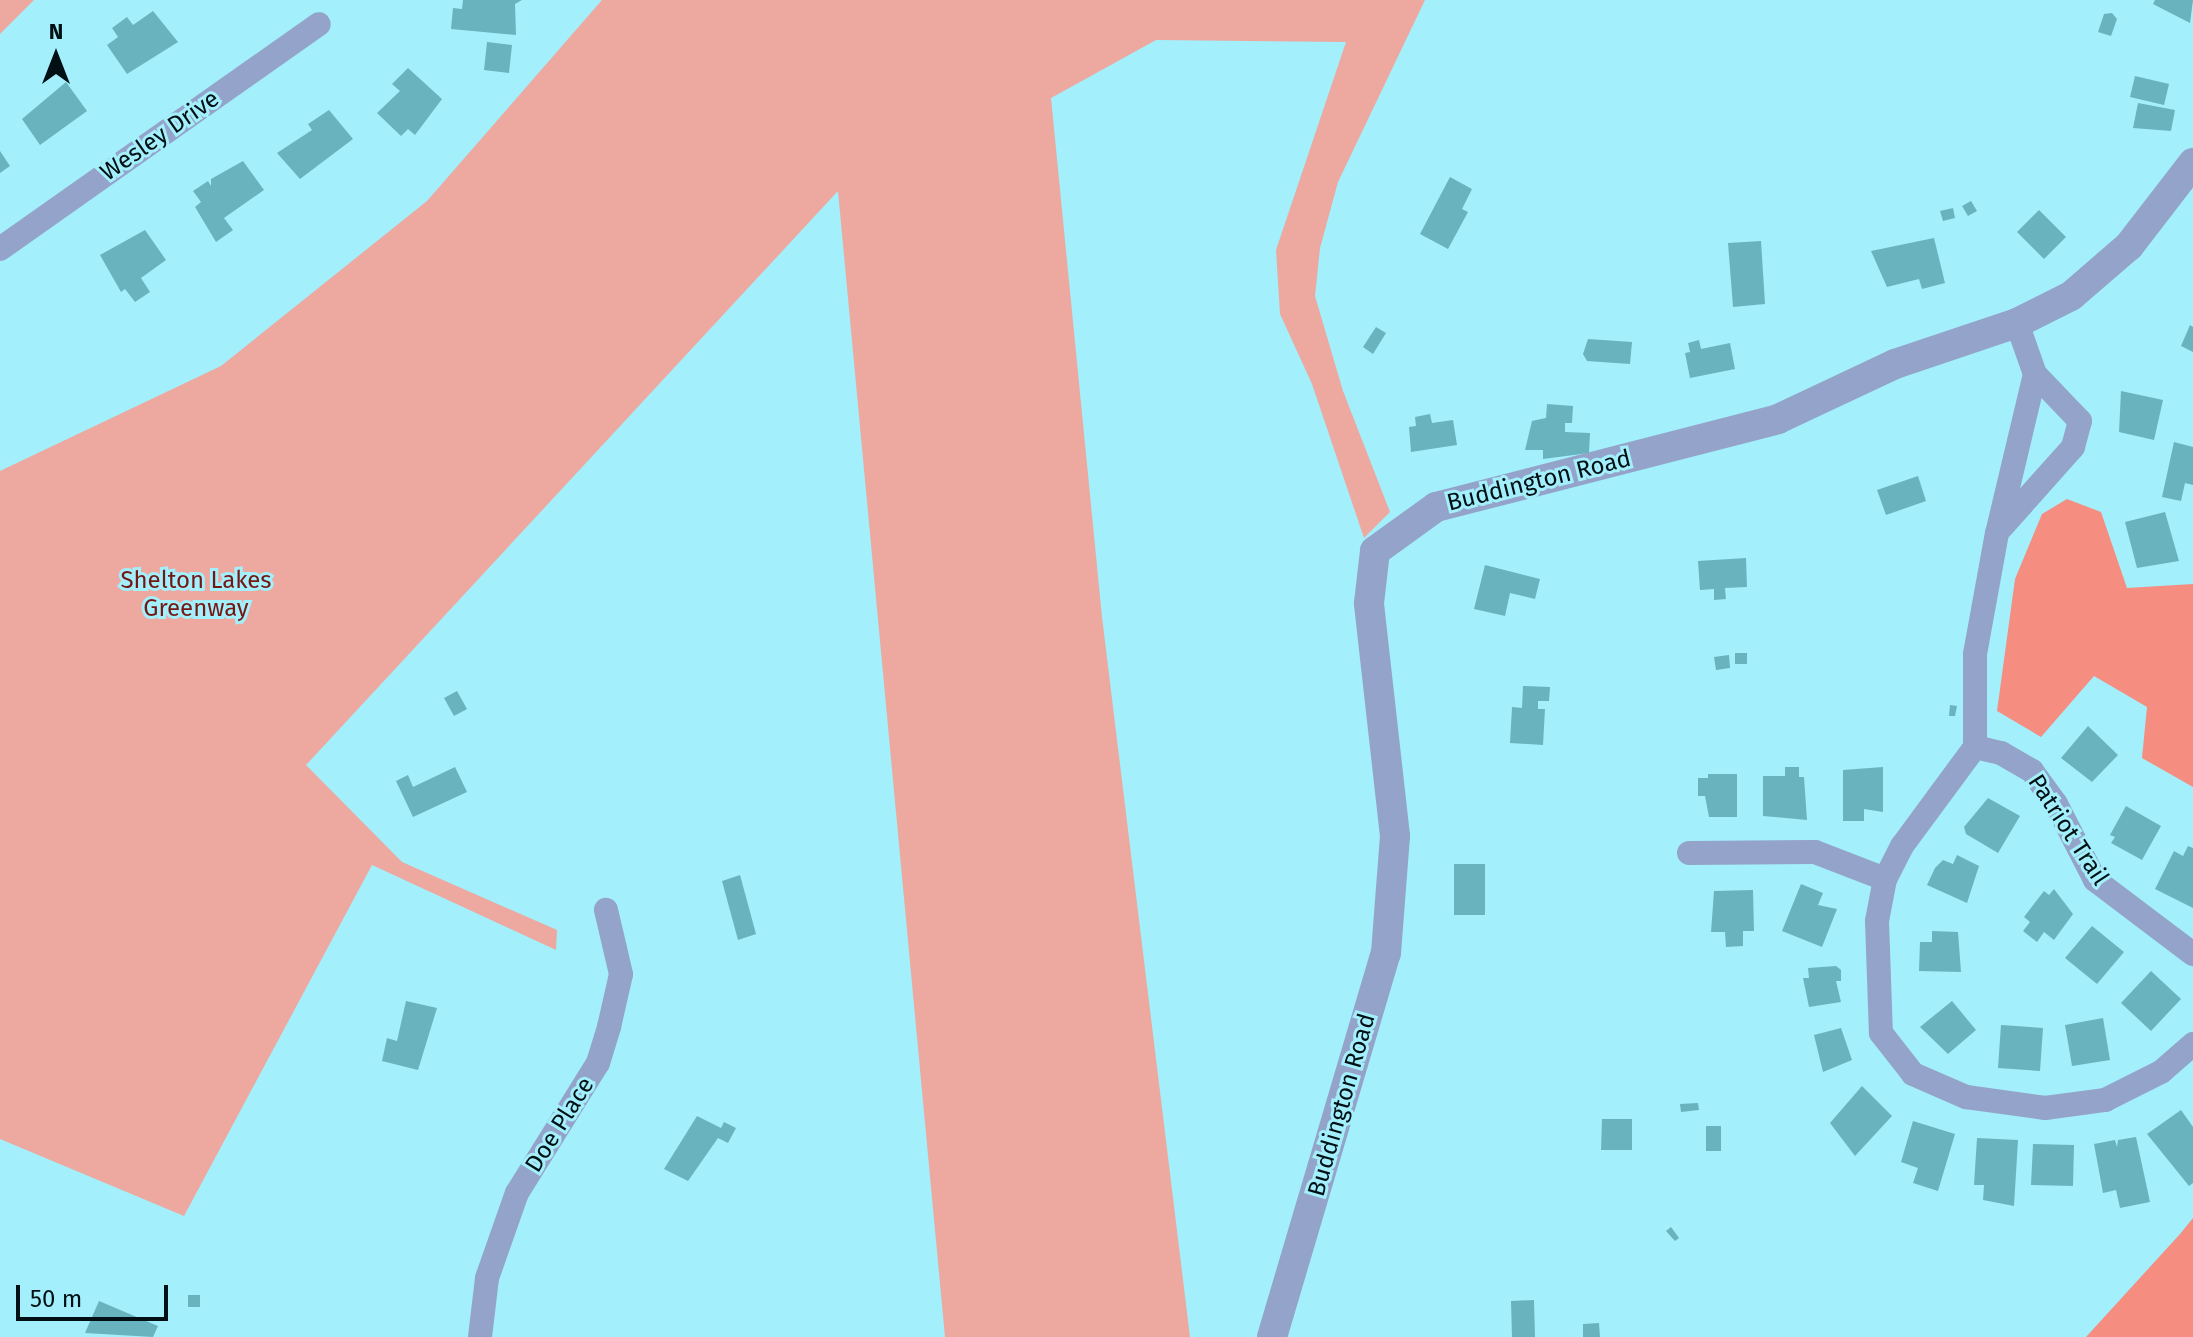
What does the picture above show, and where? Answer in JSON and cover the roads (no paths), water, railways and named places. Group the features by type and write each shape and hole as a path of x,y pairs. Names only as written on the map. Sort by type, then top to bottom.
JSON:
{"street":[{"name":"Wesley Drive","path":"0,249 319,24"},
{"name":"Buddington Road","path":"1272,1337 1386,953 1395,836 1369,603 1375,551 1436,507 1748,429 1895,364 2017,323 2071,296 2129,246 2193,163"},
{"path":"1997,533 2073,447 2080,421 2035,374 2017,323"},
{"path":"2035,374 1997,533 1975,654 1975,747 1902,846 1885,879 1877,921 1881,1033 1913,1074 1966,1097 2045,1108 2105,1100 2161,1072 2193,1044"},
{"path":"2018,444 2057,464"},
{"name":"Patriot Trail","path":"1975,747 2001,753 2032,771 2056,804 2095,880 2193,954"},
{"path":"1689,853 1815,852 1885,879"},
{"name":"Doe Place","path":"480,1337 487,1278 517,1193 598,1063 609,1027 621,974 606,910"}],"park label":[{"name":"Shelton Lakes Greenway","path":"196,595"}]}
